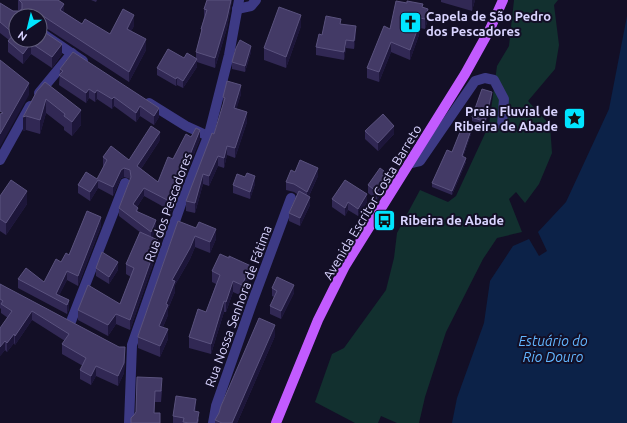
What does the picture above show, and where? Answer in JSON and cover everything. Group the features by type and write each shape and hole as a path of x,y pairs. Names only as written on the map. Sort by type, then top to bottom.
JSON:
{"main road":[{"name":"Avenida Escritor Costa Barreto","path":"276,423 318,320 345,266 411,163 476,55 490,30 503,0"}],"street":[{"path":"238,5 251,6 256,0"},
{"name":"Rua dos Pescadores","path":"129,423 132,345 180,204 208,136 229,55 238,5"},
{"path":"48,37 93,67"},
{"path":"0,160 32,102 72,53"},
{"path":"411,163 420,161 475,81 485,78 494,80 504,99 502,125"},
{"path":"142,99 186,126 208,136"},
{"path":"70,324 126,183"},
{"name":"Rua Nossa Senhora de Fátima","path":"213,423 219,398 291,198"}],"green space":[{"path":"514,0 558,0 554,5 559,45 555,69 528,101 550,125 552,153 539,184 525,203 516,192 509,199 522,232 497,238 483,259 446,332 425,397 419,423 397,423 381,416 378,423 355,423 315,402 332,354 344,348 386,290 394,258 397,233 420,190 448,202 456,196 489,125 497,66 509,46"}],"water":[{"name":"Estuário do Rio Douro","path":"627,16 627,423 452,423 457,398 484,323 490,281 513,246 529,239 539,256 547,251 538,232 566,202 609,109"}],"building":[{"path":"19,0 58,0 64,4 60,10 82,24 85,19 110,34 123,9 134,15 127,29 146,39 129,72 48,19 48,8 22,8 22,3"},
{"path":"207,0 231,0 215,58 196,52 207,10 204,9"},
{"path":"396,1 407,3 407,1 423,4 422,7 428,9 425,19 420,18 410,50 391,42 379,72 367,68 384,26 390,29"},
{"path":"0,3 8,8 8,29 0,22"},
{"path":"279,7 301,15 286,57 264,48"},
{"path":"326,16 341,19 340,24 356,26 354,41 346,40 344,52 316,47 319,34 322,35"},
{"path":"48,34 62,44 52,57 38,48 48,48"},
{"path":"240,40 251,46 245,66 232,62"},
{"path":"16,48 27,48 23,54"},
{"path":"168,49 184,58 187,53 197,59 183,81 177,77 176,79 157,68"},
{"path":"73,52 159,108 154,116 140,106 136,113 114,97 112,99 97,90 95,93 89,89 86,93 59,75 63,71 60,69"},
{"path":"0,60 29,83 0,134 0,114 3,113 0,111"},
{"path":"227,81 241,85 234,108 247,112 235,148 227,146 224,158 218,156 209,176 203,174 195,203 186,201 212,133 214,134 225,98 223,97"},
{"path":"45,82 81,110 72,122 64,116 65,114 46,99 40,120 26,116 23,117 37,91"},
{"path":"482,89 492,92 485,122 472,117"},
{"path":"383,114 394,126 378,143 365,131"},
{"path":"151,126 160,132 137,166 158,182 168,157 173,159 186,134 191,137 196,128 200,130 171,202 144,188 133,204 138,208 136,211 156,220 151,232 119,208 131,177 130,170 124,168 121,170 113,187 98,180 90,192 78,185 86,172 97,179 107,160 103,157 111,146 129,160"},
{"path":"462,127 471,130 462,156 466,158 452,191 432,183 447,150 452,152"},
{"path":"300,160 318,168 307,192 294,184 286,182 291,170 295,172"},
{"path":"380,168 389,175 377,192 368,185"},
{"path":"247,173 255,176 250,192 233,185 237,174 245,177"},
{"path":"11,180 27,191 6,223 0,219 0,196"},
{"path":"345,180 367,194 358,209 348,202 345,208 332,199"},
{"path":"299,191 310,197 300,218 289,213"},
{"path":"87,211 101,217 78,276 67,271 56,294 69,300 67,305 18,279 26,268 44,282 56,259 61,262 66,253 69,255"},
{"path":"178,221 196,228 199,222 216,229 210,242 195,236 172,280 175,281 166,304 168,305 159,326 168,329 160,346 138,336"},
{"path":"140,232 158,240 130,320 116,314 108,325 78,310 88,285 120,304 134,268 126,264"},
{"path":"102,252 118,262 109,277 96,268"},
{"path":"220,254 229,258 229,256 251,266 242,285 233,281 226,302 224,301 211,344 189,337 198,309 206,312 220,275 212,271"},
{"path":"277,277 294,285 281,311 270,306 277,291 272,288"},
{"path":"0,284 119,347 125,347 124,363 118,376 96,366 91,376 80,370 86,358 62,344 69,334 32,311 15,336 14,334 7,343 5,341 0,347 0,328 12,311 1,304 3,301 0,299"},
{"path":"259,318 275,325 232,423 222,423 215,420"},
{"path":"137,377 162,378 161,391 155,391 154,413 160,413 160,423 131,423 131,418 136,412"},
{"path":"176,396 196,399 194,411 199,412 197,423 183,422 184,418 173,416"}],"place":[{"name":"Capela de São Pedro dos Pescadores","path":"410,23"},
{"name":"Praia Fluvial de Ribeira de Abade","path":"574,118"},
{"name":"Ribeira de Abade","path":"385,220"}]}
